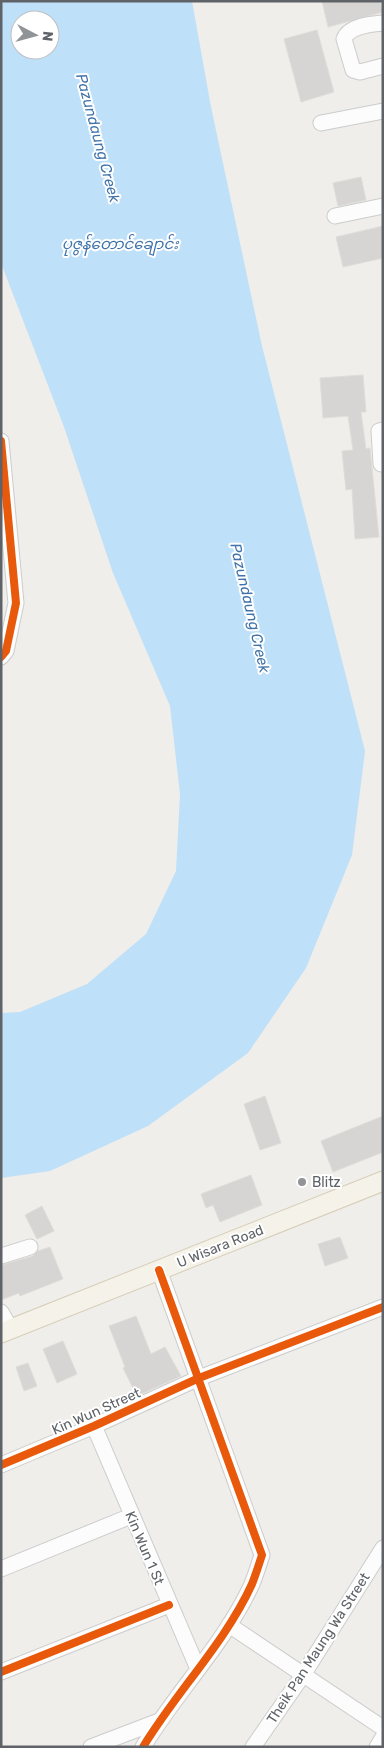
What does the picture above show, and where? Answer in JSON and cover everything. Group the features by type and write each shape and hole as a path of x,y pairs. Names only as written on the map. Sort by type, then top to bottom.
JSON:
{"main road":[{"name":"U Wisara Road","path":"6,1331 383,1180"}],"street":[{"path":"383,23 364,25 346,35 344,39 353,70 360,72 383,66"},
{"path":"321,123 383,111"},
{"path":"335,216 383,206"},
{"path":"381,464 379,431 383,430"},
{"path":"1,440 8,601 6,651 1,657"},
{"path":"1,1256 30,1247"},
{"path":"143,1747 159,1720 198,1670 229,1625 252,1584 262,1555 159,1270"},
{"name":"Kin Wun Street","path":"1,1465 94,1426 199,1378 383,1307"},
{"path":"1,1312 6,1331"},
{"name":"Kin Wun 1 St","path":"94,1426 198,1670"},
{"path":"1,1569 131,1516"},
{"name":"Theik Pan Maung Wa Street","path":"253,1747 303,1674 383,1548"},
{"path":"1,1672 169,1605"},
{"path":"229,1625 383,1728"},
{"path":"91,1747 159,1720"},
{"path":"377,1747 383,1737"}],"water":[{"name":"ပုဇွန်တောင်ချောင်း","path":"1,1 192,1 211,107 262,346 365,751 352,855 306,968 248,1053 148,1126 50,1171 1,1178 1,1013 20,1012 87,984 146,934 176,871 180,794 170,706 113,573 64,427 1,263"}],"building":[{"path":"322,1 380,1 383,12 328,27"},
{"path":"317,30 334,92 301,102 284,39"},
{"path":"361,177 366,200 338,206 333,183"},
{"path":"383,226 383,258 343,267 336,237"},
{"path":"363,375 366,412 361,412 366,449 370,448 379,537 355,539 352,489 346,490 342,451 353,450 348,416 323,418 320,378"},
{"path":"265,1096 281,1143 260,1150 244,1104"},
{"path":"383,1116 383,1152 333,1172 321,1141"},
{"path":"251,1175 262,1205 220,1222 213,1205 206,1208 201,1194"},
{"path":"42,1206 54,1231 37,1239 25,1215"},
{"path":"340,1237 348,1258 325,1266 318,1244"},
{"path":"50,1247 63,1279 20,1296 19,1293 1,1300 1,1265 33,1256 38,1251"},
{"path":"136,1316 151,1354 165,1347 181,1376 137,1396 123,1368 125,1367 109,1326"},
{"path":"63,1341 77,1374 57,1383 43,1349"},
{"path":"28,1363 37,1386 24,1391 16,1367"}],"cycle path":[{"path":"1,441 16,603 6,651 1,657"},
{"path":"143,1747 156,1726 215,1647 241,1606 252,1584 262,1555 159,1270"},
{"path":"1,1465 94,1426 199,1378 383,1307"},
{"path":"1,1672 169,1605"}],"place":[{"name":"Blitz","path":"302,1182"}],"water label":[{"name":"Pazundaung Creek","path":"98,138"},
{"name":"Pazundaung Creek","path":"250,608"}]}
